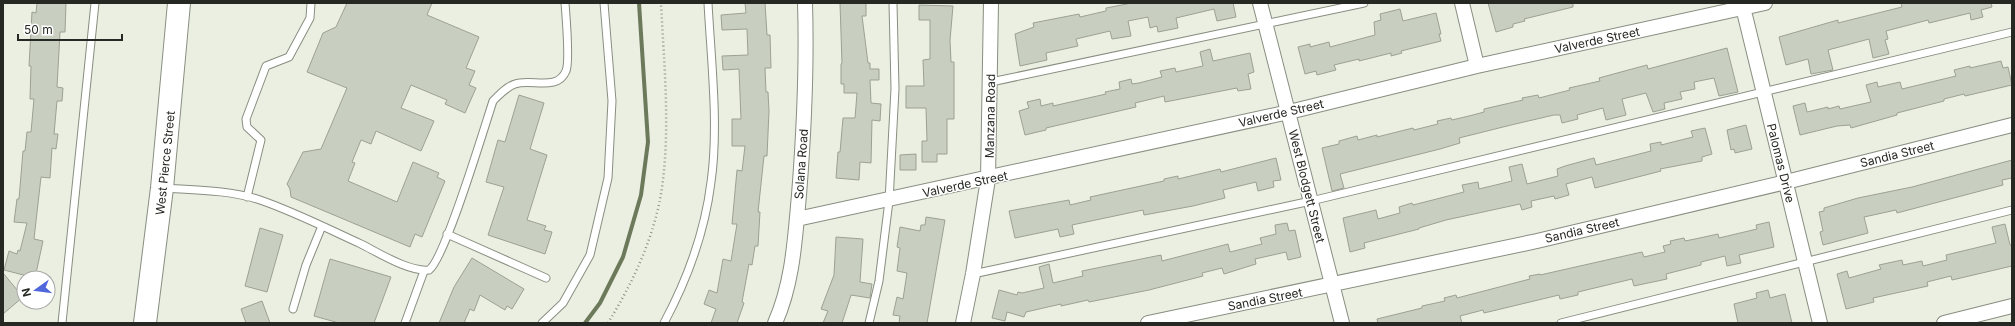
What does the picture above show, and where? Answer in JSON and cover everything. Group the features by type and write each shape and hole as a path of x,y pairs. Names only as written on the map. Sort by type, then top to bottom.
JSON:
{"highway":[{"name":"West Pierce Street","path":"145,323 162,188 179,3"}],"street":[{"name":"Solana Road","path":"775,323 785,294 797,220 804,112 806,46 804,3"},
{"name":"Manzana Road","path":"963,323 973,274 988,179 991,82 991,3"},
{"name":"West Blodgett Street","path":"1260,3 1342,323"},
{"path":"1462,3 1477,66"},
{"name":"Valverde Street","path":"797,220 1289,112 1477,66 1743,6 1765,3"},
{"name":"Palomas Drive","path":"1743,6 1820,323"},
{"name":"Sandia Street","path":"1148,323 1537,241 1786,182 2012,125"},
{"path":"1944,323 2012,306"}],"lane":[{"path":"62,323 83,139 95,3"},
{"path":"247,196 261,140 247,127 246,119 266,66 289,57 310,18 311,3"},
{"path":"162,188 247,196 276,206 399,262 424,271 432,268 436,262 457,209 493,101 504,89 516,83 531,82 550,84 566,71 568,43 565,3"},
{"path":"542,323 563,303 590,255 608,178 612,101 604,3"},
{"path":"664,323 689,269 712,181 713,110 708,3"},
{"path":"869,323 878,281 889,201 895,88 893,3"},
{"path":"991,82 1361,3"},
{"path":"973,274 1311,201 2012,32"},
{"path":"1561,323 2012,210"},
{"path":"292,309 306,265 322,226"},
{"path":"447,234 546,278"},
{"path":"405,323 424,271"}],"path":[{"path":"608,323 622,302 638,266 652,230 661,194 665,127 662,3"}],"building":[{"path":"37,3 66,3 65,32 60,32 57,87 63,88 62,101 57,101 54,134 58,134 56,149 52,148 50,178 41,177 34,239 43,241 37,270 16,270 16,273 4,270 9,251 17,254 18,250 20,251 27,223 14,222 17,199 19,199 23,151 25,151 27,132 31,132 34,99 30,99 31,66 29,66 32,12 36,13"},
{"path":"347,3 432,3 427,15 479,37 466,68 475,71 469,85 476,88 465,113 445,104 447,100 411,85 401,108 434,121 421,151 376,131 371,144 361,140 352,162 355,163 348,181 397,202 413,162 439,173 437,177 445,181 422,237 415,234 410,247 291,197 290,189 287,184 303,152 321,149 347,88 307,72 323,33 336,27"},
{"path":"745,3 765,3 767,35 770,35 771,68 765,68 766,92 768,92 769,111 767,156 764,156 758,212 760,212 758,246 755,246 752,265 749,264 742,302 744,303 737,323 711,323 716,309 704,304 709,290 717,293 723,259 731,261 737,224 732,224 737,170 742,171 745,146 732,146 732,119 741,119 739,69 723,70 722,56 748,55 747,29 722,30 721,15 746,13"},
{"path":"840,3 866,3 866,16 862,16 868,63 870,63 870,69 879,69 879,80 870,80 871,103 881,104 880,121 872,120 871,163 860,162 859,180 836,178 843,118 855,118 857,93 844,93 844,84 841,84 842,63"},
{"path":"1132,3 1233,3 1236,17 1217,21 1214,9 1176,18 1178,28 1158,32 1157,26 1150,28 1148,17 1128,21 1131,36 1112,39 1110,31 1076,39 1078,46 1046,53 1047,60 1020,66 1015,34 1034,27 1033,23 1079,14 1080,17 1106,11 1106,8"},
{"path":"1488,3 1573,3 1573,7 1524,19 1525,21 1513,24 1513,27 1496,32"},
{"path":"1901,3 1991,3 1992,7 1981,10 1983,17 1971,20 1970,13 1929,23 1928,20 1886,31 1888,39 1885,40 1889,54 1873,58 1869,39 1828,50 1833,70 1811,74 1808,59 1786,65 1779,37 1838,20 1838,23 1902,7"},
{"path":"919,5 953,6 950,40 951,62 954,62 954,119 947,119 947,154 937,154 937,162 922,162 922,141 927,141 926,108 906,108 906,86 924,86 923,60 930,59 930,20 919,20"},
{"path":"1400,9 1403,21 1436,13 1441,34 1439,34 1441,41 1401,51 1402,53 1391,56 1391,53 1359,61 1359,59 1334,65 1336,70 1317,75 1316,71 1305,74 1298,47 1310,44 1310,47 1329,42 1330,47 1375,35 1374,22 1381,20 1380,14"},
{"path":"1727,48 1738,92 1719,96 1714,78 1694,82 1695,89 1680,92 1682,99 1664,103 1665,109 1653,112 1646,93 1622,99 1626,115 1606,120 1603,108 1577,115 1578,119 1562,123 1560,115 1554,115 1511,125 1459,138 1460,143 1440,149 1340,174 1344,188 1332,191 1322,148 1339,144 1339,141 1357,136 1358,140 1413,128 1414,130 1438,124 1437,121 1451,118 1452,120 1484,112 1484,109 1523,100 1522,98 1538,95 1539,98 1570,90 1569,88 1600,81 1599,78 1647,65 1648,69"},
{"path":"1210,49 1213,61 1250,53 1254,72 1248,74 1251,89 1238,91 1237,88 1165,102 1164,96 1135,103 1136,107 1046,128 1046,130 1025,135 1019,111 1029,108 1027,102 1040,99 1041,106 1053,103 1053,106 1106,94 1105,92 1120,89 1119,82 1131,79 1132,84 1162,77 1160,71 1175,68 1176,72 1203,66 1200,52"},
{"path":"2001,61 2003,68 2008,67 2012,85 1965,96 1964,94 1944,99 1944,101 1897,113 1897,115 1851,128 1850,125 1837,126 1800,135 1793,106 1805,103 1807,112 1839,106 1840,109 1871,102 1866,85 1877,82 1878,87 1900,82 1902,89 1956,76 1954,70"},
{"path":"519,95 544,103 530,149 547,155 527,220 546,226 544,230 552,232 545,254 488,235 504,187 486,182 498,140 505,142"},
{"path":"1746,125 1752,149 1735,153 1734,149 1731,150 1727,130"},
{"path":"1705,128 1712,154 1702,157 1702,161 1660,169 1661,171 1595,188 1592,177 1566,184 1569,195 1555,199 1554,196 1531,201 1532,207 1522,210 1520,204 1446,220 1419,229 1364,243 1365,248 1350,252 1343,218 1376,210 1378,219 1400,213 1399,207 1464,192 1462,185 1478,182 1479,189 1512,181 1509,167 1522,164 1527,184 1558,176 1557,169 1565,166 1594,158 1596,165 1651,151 1650,144 1661,142 1661,145 1693,137 1691,131"},
{"path":"916,154 916,170 900,170 900,155"},
{"path":"1276,158 1281,180 1273,181 1274,187 1258,191 1256,182 1223,190 1225,198 1193,206 1144,215 1143,210 1072,225 1074,234 1060,237 1058,229 1015,238 1009,211 1069,200 1070,205 1091,200 1090,197 1164,181 1164,179 1178,176 1178,179 1220,169 1221,172"},
{"path":"2012,160 2012,178 2002,180 2003,185 1897,213 1896,210 1864,217 1868,233 1823,245 1820,232 1823,231 1819,212 1824,211 1824,208 1858,198 1912,187"},
{"path":"926,217 945,220 927,323 899,323 900,316 893,315 897,297 903,299 907,273 897,271 900,248 897,247 900,227 920,231 921,225 925,225"},
{"path":"1769,222 1774,247 1739,255 1741,263 1727,266 1725,256 1701,262 1701,265 1666,274 1667,279 1634,286 1632,279 1578,292 1578,295 1560,299 1559,295 1484,313 1483,310 1460,316 1462,323 1378,323 1377,319 1445,301 1444,298 1456,295 1457,298 1530,279 1529,276 1540,275 1642,252 1644,257 1665,252 1663,246 1671,244 1670,241 1684,238 1685,241 1718,234 1719,238 1757,229 1756,225"},
{"path":"1287,223 1289,231 1295,230 1301,257 1288,260 1286,252 1255,259 1256,264 1224,274 1222,268 1202,273 1203,276 1149,290 1089,302 1088,300 1061,306 1061,304 1026,312 1024,317 1007,312 1005,321 992,318 999,290 1017,295 1018,292 1022,293 1044,288 1039,267 1049,264 1053,283 1083,276 1082,271 1161,255 1162,261 1228,244 1230,252 1262,244 1260,238 1276,234 1275,225"},
{"path":"2005,224 2010,245 2012,245 2012,266 1952,280 1951,276 1927,282 1928,286 1873,298 1874,302 1846,309 1837,274 1847,271 1849,278 1881,269 1879,265 1902,260 1903,265 1922,261 1923,266 1947,260 1946,255 1996,243 1992,227"},
{"path":"260,228 283,235 267,292 245,286"},
{"path":"836,237 863,239 860,282 872,284 870,298 851,295 842,323 823,323 828,311 821,309 834,275"},
{"path":"472,258 524,289 512,309 507,306 505,310 480,295 474,311 470,309 464,323 439,323 454,287"},
{"path":"330,259 391,277 374,323 339,323 314,316"},
{"path":"3,273 16,289 16,303 3,314"},
{"path":"1768,290 1770,298 1785,294 1792,323 1738,323 1734,304 1757,298 1756,293"},
{"path":"262,301 270,323 246,323 241,309"}],"waterway":[{"path":"585,323 600,303 623,257 641,195 648,142 639,3"}]}
